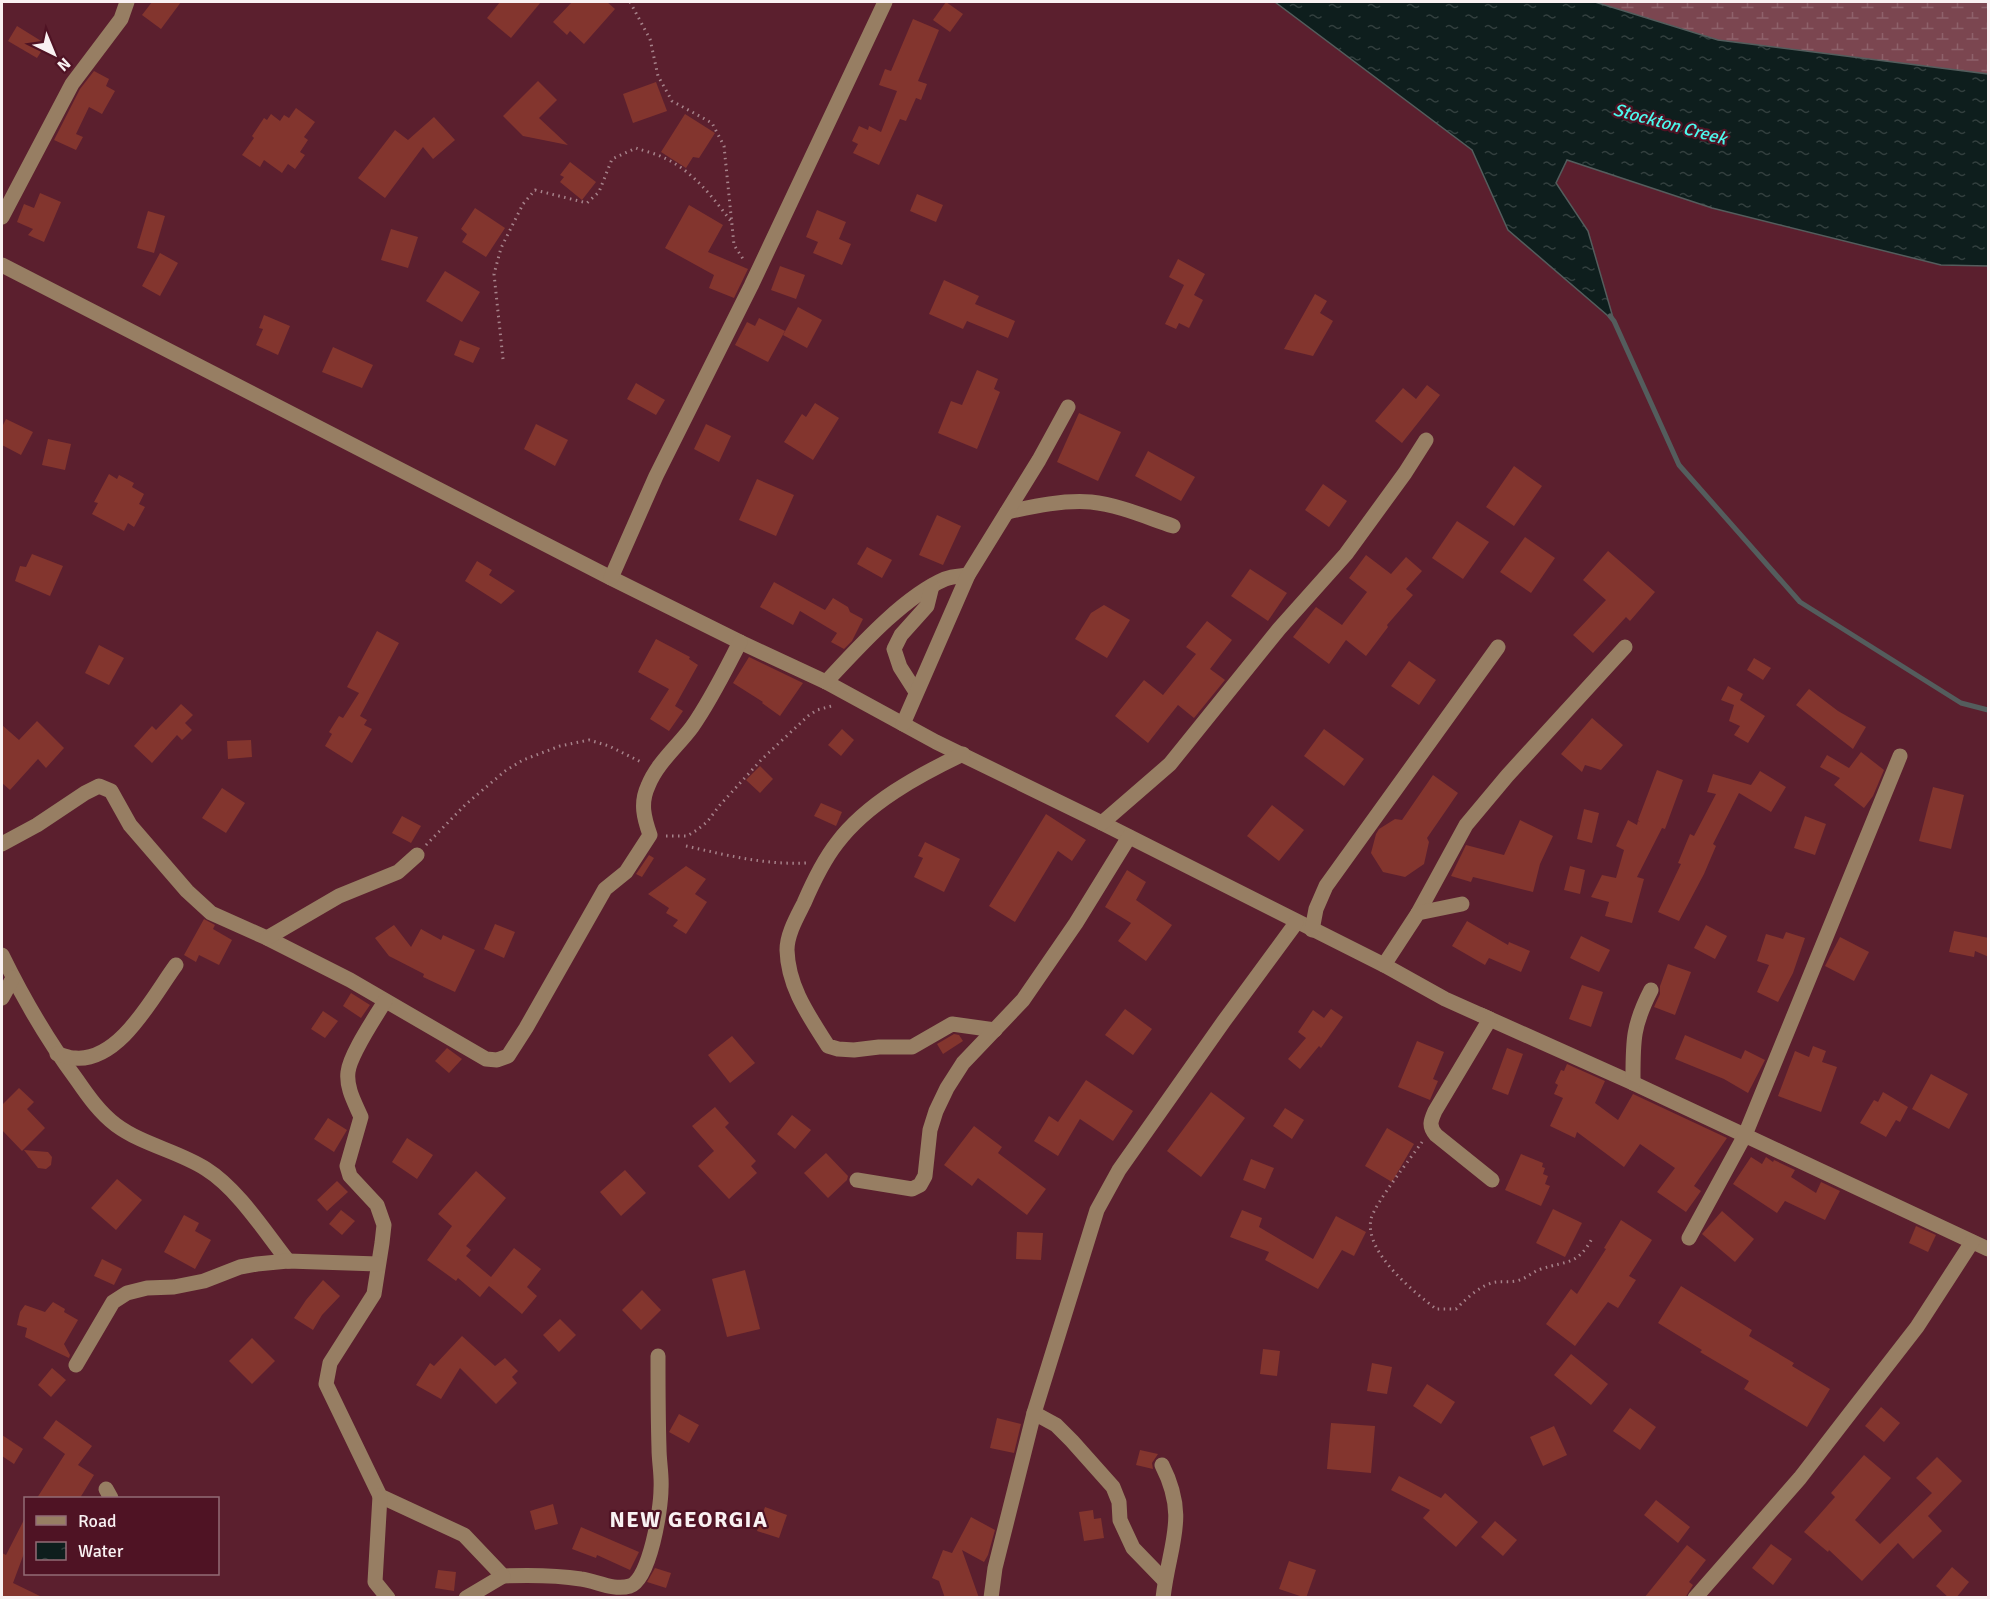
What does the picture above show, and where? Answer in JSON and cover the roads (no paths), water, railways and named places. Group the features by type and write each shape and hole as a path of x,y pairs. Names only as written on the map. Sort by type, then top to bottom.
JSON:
{"street":[{"path":"2,217 72,84 121,19 127,2"},
{"path":"611,578 656,476 885,2"},
{"path":"2,265 611,578 826,682 903,724 1384,965 1445,999 1633,1083 1989,1249"},
{"path":"903,724 968,575 1068,407"},
{"path":"1102,823 1170,764 1279,629 1346,554 1426,440"},
{"path":"1007,512 1056,502 1091,502 1116,507 1173,526"},
{"path":"826,682 869,637 932,586 947,578 968,575"},
{"path":"916,692 900,667 894,649 902,635 927,606 932,586"},
{"path":"2,844 99,786 111,791 130,825 211,913 350,980 486,1059 496,1060 508,1056 605,889 626,872 650,835 643,815 647,786 657,769 702,713 740,642"},
{"path":"1312,930 1316,909 1326,886 1498,647"},
{"path":"1384,965 1418,913 1466,825 1507,776 1625,647"},
{"path":"963,754 904,785 848,830 825,860 793,927 787,950 796,993 828,1046 854,1050 912,1047 952,1024 995,1030"},
{"path":"1689,1238 1744,1135 1900,756"},
{"path":"858,1180 912,1189 920,1185 926,1176 930,1130 947,1088 963,1063 1023,1000 1050,962 1129,837"},
{"path":"267,938 339,896 398,872 417,855"},
{"path":"1418,913 1462,904"},
{"path":"991,1598 995,1568 1034,1413 1097,1210 1105,1192 1296,922"},
{"path":"2,955 57,1054 92,1101 117,1125 149,1143 206,1169 221,1181 240,1200 288,1261"},
{"path":"57,1054 75,1058 91,1057 109,1050 131,1027 176,965"},
{"path":"2,998 13,978"},
{"path":"1633,1083 1633,1042 1636,1024 1651,990"},
{"path":"1445,999 1490,1019 1435,1111 1431,1120 1431,1129 1492,1180"},
{"path":"379,1594 375,1582 380,1496 326,1384 330,1363 374,1294 384,1225 377,1205 350,1176 347,1166 361,1117 352,1096 348,1071 357,1050 385,1001"},
{"path":"1695,1598 1800,1478 1917,1327 1972,1242"},
{"path":"76,1365 113,1302 127,1293 147,1288 174,1287 204,1281 249,1266 288,1261 378,1264"},
{"path":"466,1598 503,1576 538,1574 582,1579 613,1587 630,1586 639,1580 649,1556 656,1529 662,1489 658,1356"},
{"path":"1034,1413 1056,1425 1113,1487 1119,1502 1120,1520 1133,1548 1165,1581"},
{"path":"1162,1465 1171,1483 1176,1512 1175,1532 1163,1598"},
{"path":"380,1496 464,1535 503,1576"}],"water":[{"name":"Stockton Creek","path":"1275,2 1595,2 1718,40 1988,74 1988,266 1941,265 1712,208 1567,160 1556,183 1588,231 1614,321 1508,230 1472,150"}],"waterway":[{"path":"1610,316 1679,465 1800,602 1961,703 1988,710"}],"district":[{"name":"NEW GEORGIA","path":"689,1519"}]}
